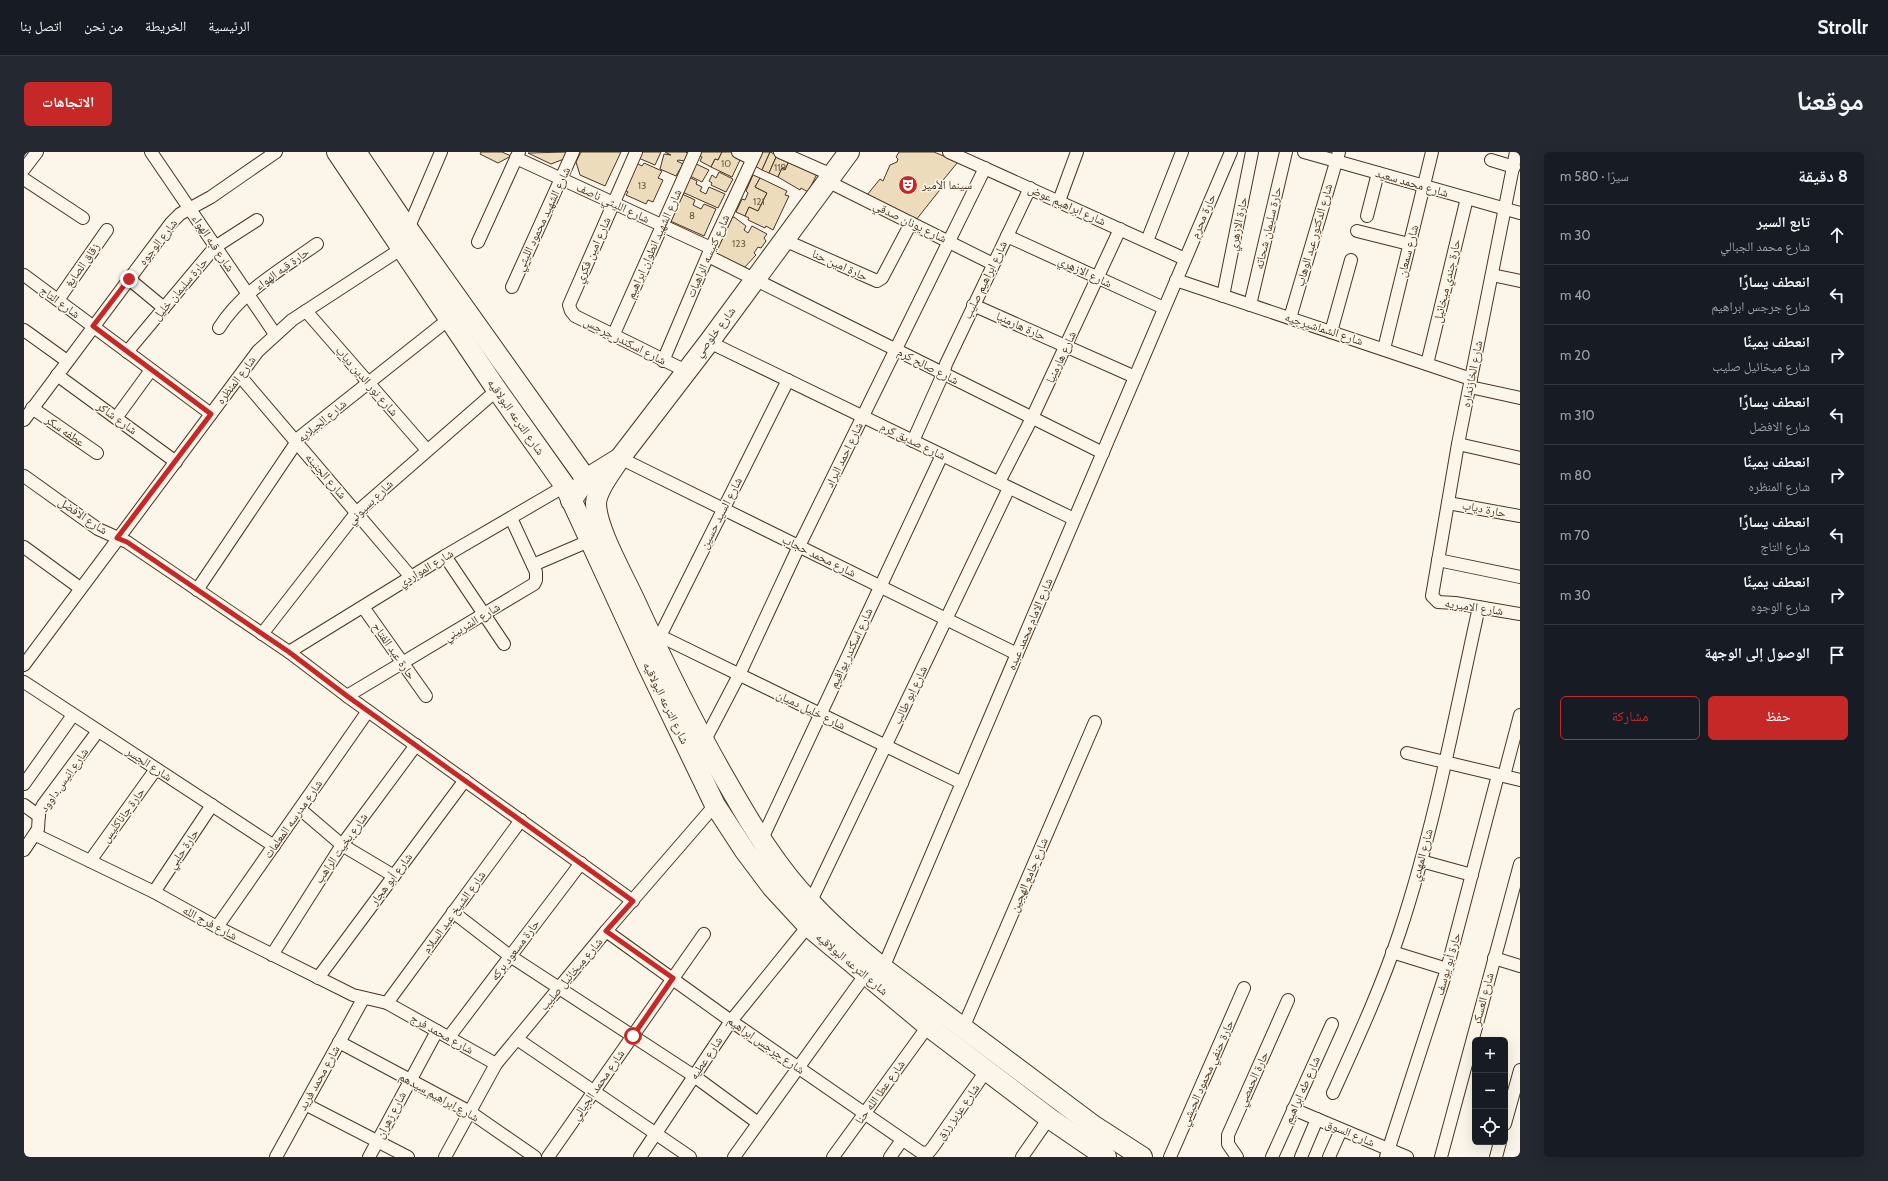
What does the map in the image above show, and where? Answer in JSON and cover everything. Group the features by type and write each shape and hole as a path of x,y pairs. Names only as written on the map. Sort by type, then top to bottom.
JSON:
{"main road":[{"name":"شارع الترعه البولاقيه","path":"337,152 401,249 568,493 589,542 656,652 704,742 761,841 810,903 851,942 883,968 1094,1126 1142,1157"},
{"name":"شارع الترعه البولاقيه","path":"356,152 408,229 586,479"},
{"name":"شارع خلوصي","path":"568,493 586,479 620,458 709,342 848,152"},
{"name":"شارع الترعه البولاقيه","path":"620,458 599,492 596,502 597,513 605,536 656,652 716,805 754,863 772,887 808,926 865,975 986,1071 1049,1118 1106,1157"},
{"path":"1083,1142 1094,1126"}],"street":[{"path":"24,169 37,152"},
{"name":"شارع قبه الهواء","path":"151,152 275,334"},
{"name":"شارع الوجوه","path":"24,420 171,222 189,208 211,197 276,152"},
{"name":"شارع الشهيد محمود الليثي","path":"512,287 573,152"},
{"name":"شارع امين فكري","path":"569,305 636,152"},
{"name":"شارع الشهيد انطوان ابراهيم","path":"613,336 695,152"},
{"path":"738,152 754,155"},
{"name":"شارع يونان صدقي","path":"780,152 993,264"},
{"name":"شارع ابراهيم عوض","path":"949,152 965,155 985,168 1185,258"},
{"path":"1059,201 1077,152"},
{"path":"1147,241 1182,152"},
{"name":"حارة محرم","path":"1176,280 1230,152"},
{"name":"حارة الازهري","path":"1223,296 1252,152"},
{"name":"حارة سليمان شحاته","path":"1250,305 1286,152"},
{"name":"شارع محمد سعيد","path":"1304,152 1338,156 1378,173 1520,213"},
{"name":"شارع سمعان","path":"1384,349 1432,152"},
{"name":"شارع الخازنداره","path":"1432,596 1458,444 1506,209 1516,152"},
{"path":"401,249 406,243 408,229 438,154"},
{"path":"478,242 518,155"},
{"name":"شارع الليثي ناصف","path":"518,155 561,179 662,226 709,252 754,280"},
{"name":"شارع كنيسه الراهبات","path":"664,361 709,252 754,155"},
{"name":"شارع الدكتور عبد الوهاب","path":"1290,318 1338,156"},
{"path":"1491,160 1514,167"},
{"name":"شارع احمد البراد","path":"704,742 740,675 799,546 985,168"},
{"path":"1367,216 1378,173"},
{"path":"24,179 83,218"},
{"name":"شارع ابراهيم صليب","path":"913,441 973,305 1030,188"},
{"name":"حارة جندي ميخائيل","path":"1427,364 1467,198"},
{"name":"حارة سليمان خليل","path":"127,352 215,247 258,220"},
{"name":"حارة امين حنا","path":"784,240 877,281 882,278 911,222"},
{"name":"شارع هارمنيا","path":"1004,485 1032,418 1120,229"},
{"name":"زقاق الصايغ","path":"58,300 107,230"},
{"path":"1357,231 1410,244"},
{"name":"شارع الازهري","path":"1007,236 1164,308"},
{"name":"حارة قبه الهواء","path":"219,328 227,315 248,294 317,244"},
{"name":"شارع المنظره","path":"24,665 117,538 176,462 258,351 275,334 306,311 401,249"},
{"path":"1331,332 1351,260"},
{"name":"شارع التاج","path":"24,275 211,414"},
{"path":"1492,275 1520,281"},
{"path":"129,279 164,308"},
{"name":"شارع صالح كرم","path":"754,280 1103,453"},
{"name":"شارع الشماشيرجيه","path":"1176,280 1384,349 1427,364 1470,383 1520,398"},
{"name":"شارع الامام محمد عبده","path":"883,968 1176,280"},
{"name":"شارع اسكندر جرجس","path":"569,305 571,312 575,316 686,371"},
{"name":"حارة هارمنيا","path":"973,305 1135,377"},
{"name":"شارع نور الدين دياب","path":"306,311 427,450"},
{"name":"شارع الجبلايه","path":"197,590 296,442 449,319"},
{"path":"24,330 67,362"},
{"name":"شارع صديق كرم","path":"709,342 1074,519"},
{"path":"116,418 151,370"},
{"name":"شارع شاكر","path":"57,375 176,462"},
{"name":"شارع الجنينه","path":"240,376 411,576"},
{"name":"شارع السيد حسين","path":"656,652 724,509 788,380"},
{"name":"شارع بسيوني","path":"262,634 357,512 497,390"},
{"name":"عطفه سكر","path":"32,408 97,453"},
{"path":"1458,444 1520,458"},
{"name":"شارع اسكندر يواقيم","path":"761,841 942,455"},
{"name":"شارع محمد حجاب","path":"620,458 947,618 1017,654"},
{"name":"شارع الافضل","path":"24,476 98,529 127,542 289,652 347,696 633,901"},
{"name":"شارع ابو طالب","path":"810,903 947,618 1004,485"},
{"name":"شارع المواردي","path":"289,652 411,576 511,518 568,493"},
{"name":"حارة دياب","path":"1448,503 1520,516"},
{"name":"شارع الشربيني","path":"347,696 534,584 537,576 511,518"},
{"path":"533,565 589,542"},
{"path":"24,547 80,588"},
{"path":"445,556 504,644"},
{"path":"1438,560 1520,577"},
{"name":"شارع الاميريه","path":"1432,596 1438,602 1520,614"},
{"name":"حارة عبد الفتاح","path":"363,607 426,696"},
{"name":"شارع المهدي","path":"1333,1093 1369,1013 1392,952 1421,861 1445,762 1479,607"},
{"name":"شارع خليل دميان","path":"656,652 740,675 962,783"},
{"name":"شارع الجسر","path":"24,682 274,846"},
{"name":"شارع مدرسه المعلمات","path":"217,927 368,711"},
{"path":"24,784 73,715"},
{"name":"حارة أبو يوسف","path":"1387,1153 1448,969 1472,875 1520,715"},
{"name":"شارع جامع الهجين","path":"962,1028 1095,722"},
{"name":"شارع انيس داوود","path":"24,850 36,835 42,805 98,731"},
{"name":"شارع بخيت الراهب","path":"272,955 342,845 416,745"},
{"path":"1407,753 1520,780"},
{"name":"حارة جاناكليس","path":"90,861 156,769"},
{"name":"شارع أبو هجار","path":"318,978 465,780"},
{"path":"24,805 39,816"},
{"name":"حارة حلبي","path":"154,892 212,805"},
{"name":"شارع ميخائيل صليب","path":"445,1157 496,1064 606,931 716,805"},
{"path":"300,809 342,845 394,876"},
{"name":"شارع الشيخ عبد السلام","path":"387,1004 521,820"},
{"name":"شارع فرج الله","path":"36,835 154,892 217,927 318,978 363,999 387,1004"},
{"path":"1421,861 1472,875"},
{"name":"حارة مسعود بركه","path":"449,1037 580,863"},
{"name":"شارع العسكر","path":"1441,1157 1520,864"},
{"path":"453,912 510,956 694,1076 758,1123"},
{"name":"شارع عطيه","path":"640,1157 731,1021 808,926"},
{"name":"شارع جرجس ابراهيم","path":"606,931 731,1021 798,1066 902,1140 922,1153 929,1152"},
{"name":"شارع محمد الجبالي","path":"548,1157 704,934"},
{"path":"1392,952 1448,969"},
{"path":"1494,958 1520,966"},
{"path":"734,1157 798,1066 865,975"},
{"name":"حارة حنفي محمود الحبشي","path":"1170,1157 1244,988"},
{"name":"شارع محمد فريد","path":"276,1157 363,999"},
{"name":"حارة الحمصي","path":"1237,1157 1228,1144 1228,1135 1288,1000"},
{"name":"شارع محمد فرج","path":"387,1004 496,1064"},
{"name":"شارع طه ابراهيم","path":"1272,1157 1332,1024"},
{"name":"شارع عطا الله حنا","path":"833,1157 928,1026"},
{"name":"شارع زهران","path":"369,1157 437,1031"},
{"path":"517,1039 690,1157"},
{"name":"شارع ابراهيم سيدهم","path":"339,1042 470,1112 535,1157"},
{"path":"1508,1113 1520,1070"},
{"name":"شارع عزيز رزق","path":"929,1152 986,1071"},
{"path":"305,1104 408,1157"},
{"name":"شارع السوق","path":"1294,1109 1387,1153 1407,1157"},
{"path":"1022,1157 1049,1118"},
{"path":"1301,1157 1317,1119"},
{"path":"1329,1157 1341,1130"},
{"path":"890,1157 902,1140"},
{"path":"1496,1157 1499,1145"}],"building":[{"path":"481,152 502,152 511,156 498,163 480,154"},
{"path":"568,152 564,159 551,164 528,153"},
{"path":"581,152 621,152 605,186 580,175 576,162"},
{"path":"638,152 661,152 655,165 636,157"},
{"path":"665,152 686,152 688,154 685,161 677,161 683,164 676,176 660,169 664,154 671,155"},
{"path":"698,152 722,152 718,160 715,159 711,167 700,161 702,157 697,155"},
{"path":"722,152 735,152 741,158 732,177 711,167 715,159 718,160"},
{"path":"762,152 770,152 762,170 755,166"},
{"path":"770,152 777,155 769,173 762,170"},
{"name":"سينما الأمير","path":"899,152 934,152 958,162 939,185 943,186 916,220 867,195 880,179 883,181 890,165 897,162 898,159 896,157"},
{"path":"777,155 789,161 785,170 782,168 778,177 769,173"},
{"path":"789,161 817,174 808,192 801,188 800,190 778,177 782,168 785,170"},
{"path":"634,162 642,166 644,163 662,171 658,178 663,180 653,202 648,200 646,204 626,195 628,192 622,189"},
{"path":"694,163 709,170 702,182 688,175"},
{"path":"719,172 733,179 726,192 711,185 712,183 709,181 712,175 716,178"},
{"path":"753,175 760,178 755,187 767,193 758,211 749,207 745,216 736,212 742,199 745,200 748,193 746,191"},
{"path":"687,176 697,181 696,184 702,187 700,191 706,194 709,187 725,194 718,208 680,191"},
{"path":"760,178 787,191 785,195 789,196 773,230 748,220 749,218 745,216 749,207 758,211 767,193 755,187"},
{"path":"680,193 695,200 693,205 701,209 704,204 716,209 704,236 668,220"},
{"path":"734,217 746,226 744,230 748,233 752,226 767,234 764,238 766,241 761,248 758,247 754,253 756,255 744,268 715,253 731,218"}],"place":[{"name":"سينما الأمير","path":"908,185"}],"route":[{"path":"129,279 93,326 211,414 117,538 127,542 289,652 347,696 633,901 606,931 673,978 633,1036"}]}
